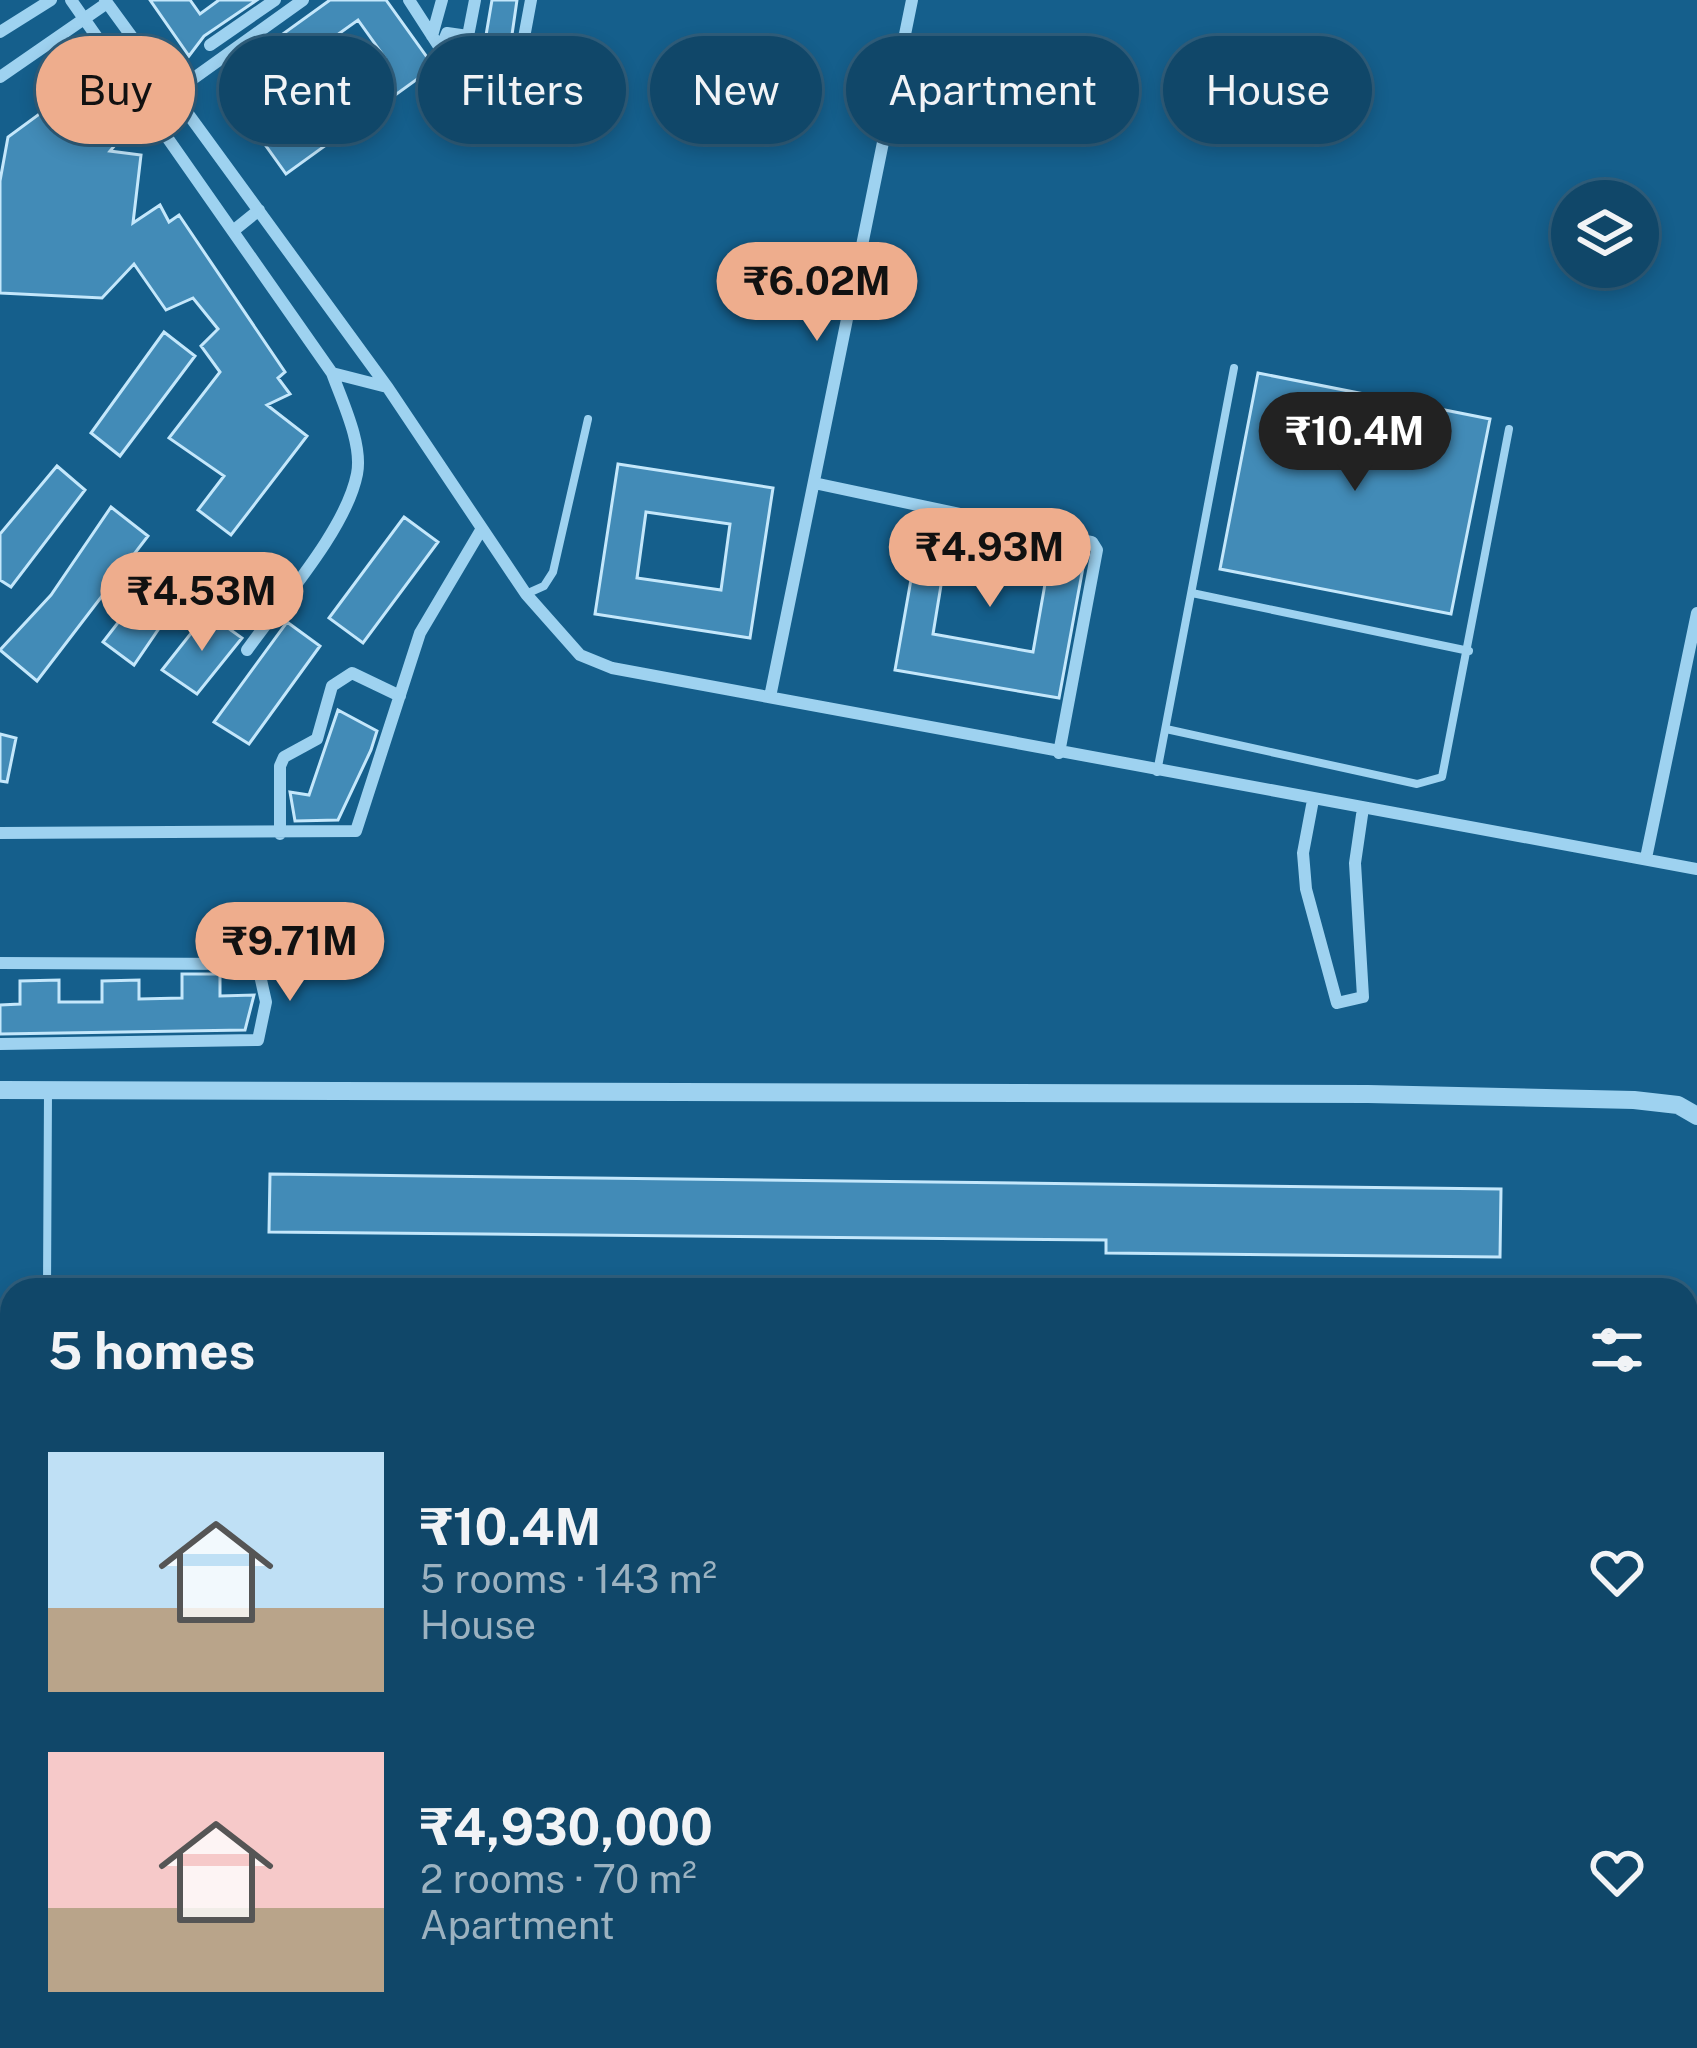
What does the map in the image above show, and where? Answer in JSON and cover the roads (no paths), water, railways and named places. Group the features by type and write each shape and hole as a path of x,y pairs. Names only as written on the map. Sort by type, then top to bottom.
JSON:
{"street":[{"path":"0,32 51,0"},
{"path":"71,0 95,36"},
{"path":"211,45 275,0"},
{"path":"195,77 302,0"},
{"path":"409,0 432,36"},
{"path":"437,36 442,0"},
{"path":"468,36 475,0"},
{"path":"524,36 531,0"},
{"path":"770,698 911,0"},
{"path":"0,77 106,2 130,36"},
{"path":"195,125 388,388 526,594 580,656 612,668 1157,772 1697,868"},
{"path":"171,144 332,373 358,470 335,523 247,650"},
{"path":"233,231 259,210"},
{"path":"332,373 388,388"},
{"path":"814,483 1093,542 1097,550 1059,753"},
{"path":"0,832 356,831 420,633 481,530"},
{"path":"1646,859 1697,613"},
{"path":"280,834 280,766 284,757 317,740 332,686 352,673 400,696"},
{"path":"1313,800 1304,853 1306,889 1337,1003 1364,997 1355,863 1364,808"},
{"path":"0,963 249,964 259,971 266,1002 258,1040 0,1044"},
{"path":"0,1090 1368,1094 1634,1100 1678,1105 1697,1116"}],"lane":[{"path":"1157,772 1234,368"},
{"path":"526,594 544,586 554,572 588,419"},
{"path":"1166,729 1429,784 1448,767 1509,429"},
{"path":"1192,593 1469,652"},
{"path":"47,1278 48,1090"}]}
